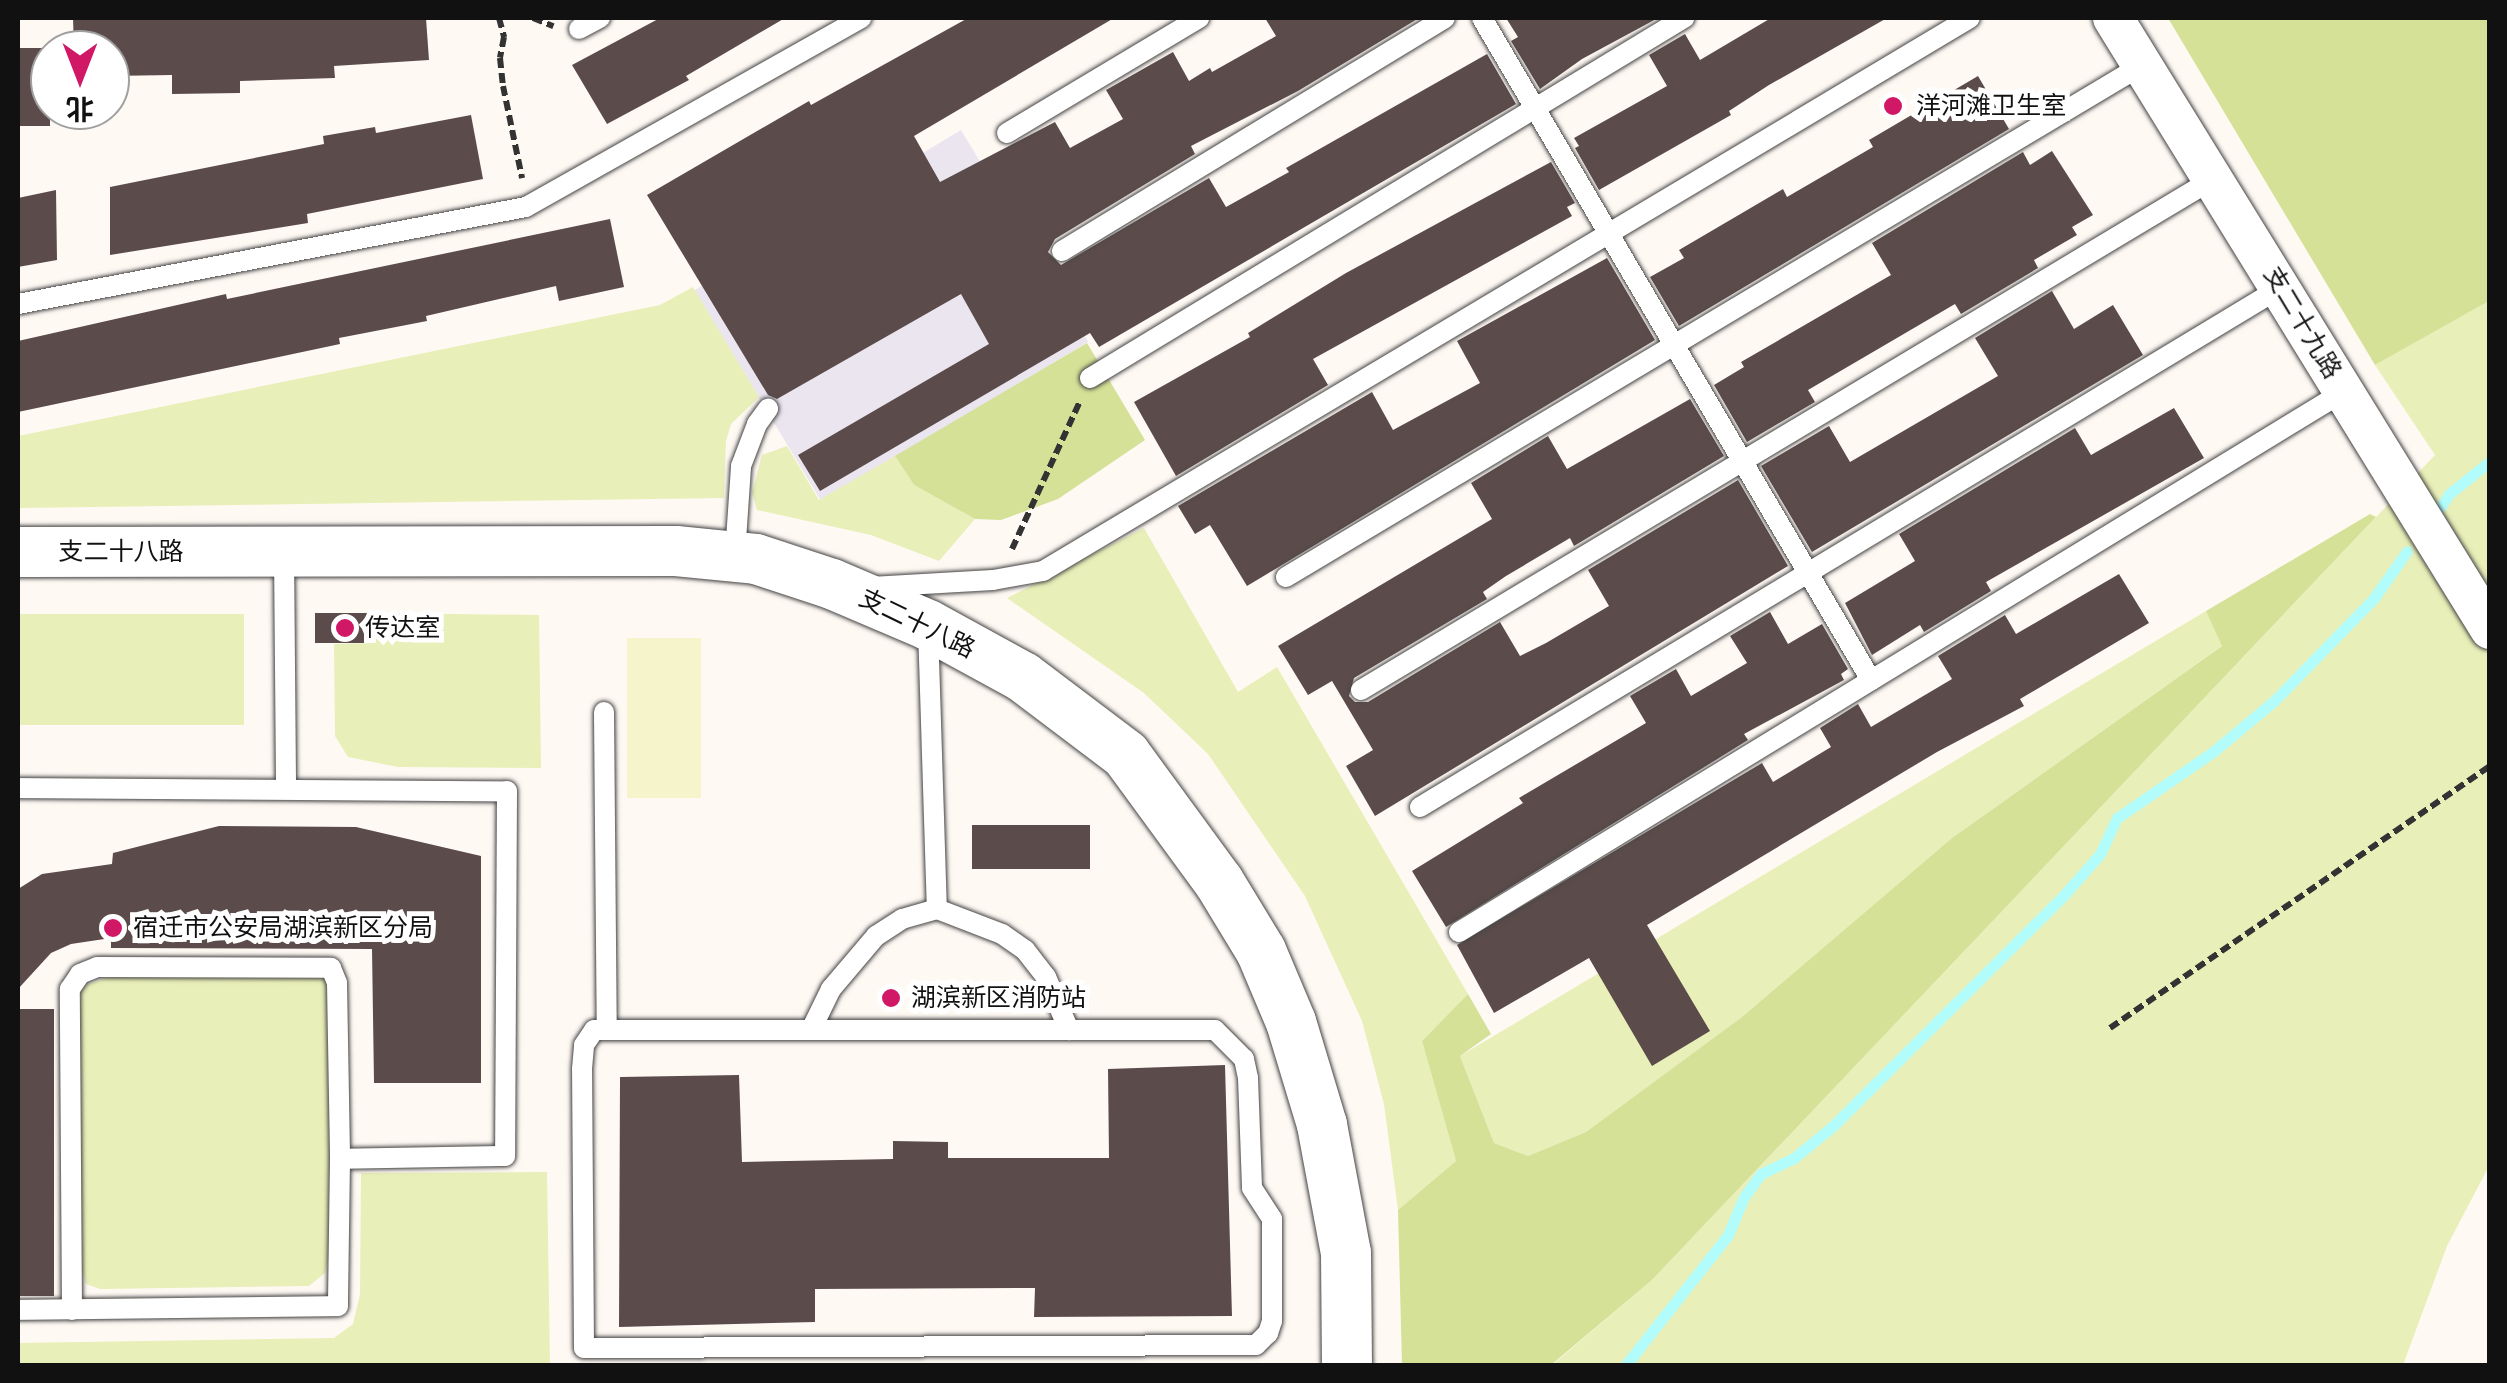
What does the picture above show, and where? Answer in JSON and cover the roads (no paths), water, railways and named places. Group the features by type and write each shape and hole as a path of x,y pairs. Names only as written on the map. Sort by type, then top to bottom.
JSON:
{"street":[{"name":"支二十九路","path":"2113,18 2490,630"},
{"name":"支二十八路","path":"18,552 676,551 756,559 843,588 928,625 1022,678 1126,755 1218,882 1261,952 1291,1022 1322,1125 1346,1253 1347,1366"}],"lane":[{"path":"579,29 600,18"},
{"path":"18,304 526,207 861,18"},
{"path":"1007,134 1199,18"},
{"path":"1062,250 1445,18"},
{"path":"1482,18 1871,680"},
{"path":"1090,378 1684,18"},
{"path":"843,588 994,580 1044,571 1970,18"},
{"path":"1286,577 2142,65"},
{"path":"1360,690 2213,180"},
{"path":"1420,807 2280,288"},
{"path":"1458,932 2344,392"},
{"path":"735,557 741,466 756,424 768,410"},
{"path":"284,552 286,787"},
{"path":"928,625 937,908"},
{"path":"604,712 608,1030"},
{"path":"18,788 508,791 505,1156 340,1159"},
{"path":"811,1030 830,990 876,936 902,919 937,908 1002,934 1025,950 1046,977 1068,1030"},
{"path":"18,1310 72,1310 338,1306 337,983 331,968 98,968 80,974 70,989 72,1310"},
{"path":"594,1030 811,1030 1214,1030 1244,1059 1252,1188 1272,1220 1272,1321 1256,1345 584,1348 582,1068 584,1045 594,1030"}],"waterway":[{"path":"2437,512 2449,494 2490,461"},
{"path":"1625,1366 1728,1235 1744,1197 1761,1174 1794,1158 1833,1126 2064,895 2100,854 2117,818 2214,751 2274,701 2374,598 2407,551"}],"place":[{"name":"洋河滩卫生室","path":"1893,106"},
{"name":"传达室","path":"345,628"},
{"name":"宿迁市公安局湖滨新区分局","path":"113,928"},
{"name":"湖滨新区消防站","path":"891,998"}]}
